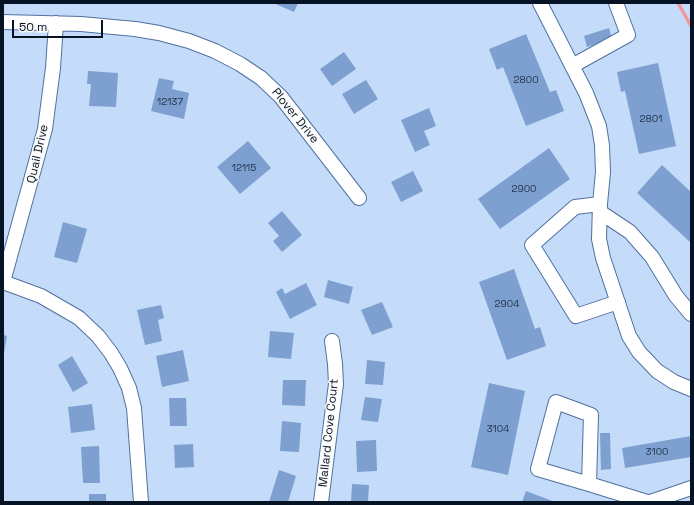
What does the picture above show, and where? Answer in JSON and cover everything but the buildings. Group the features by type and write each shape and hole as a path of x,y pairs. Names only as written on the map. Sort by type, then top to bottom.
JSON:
{"street":[{"path":"540,3 586,94 599,126 602,145 603,172 599,239 603,258 629,336 639,352 657,371 674,382 691,389"},
{"path":"572,66 628,35 616,3"},
{"name":"Plover Drive","path":"3,22 104,26 159,33 195,43 215,51 240,64 261,78 281,96 359,198"},
{"name":"Quail Drive","path":"3,282 45,129 52,75 56,23"},
{"path":"618,302 576,316 532,245 576,207 600,208 630,232 652,257 676,296 691,314"},
{"path":"3,282 41,296 79,318 90,327 112,353 129,388 134,408 141,502"},
{"name":"Mallard Cove Court","path":"321,502 336,384 332,340"},
{"path":"589,484 591,415 556,402 538,470 649,502 691,488"}],"waterway":[{"path":"678,3 691,26"}]}
